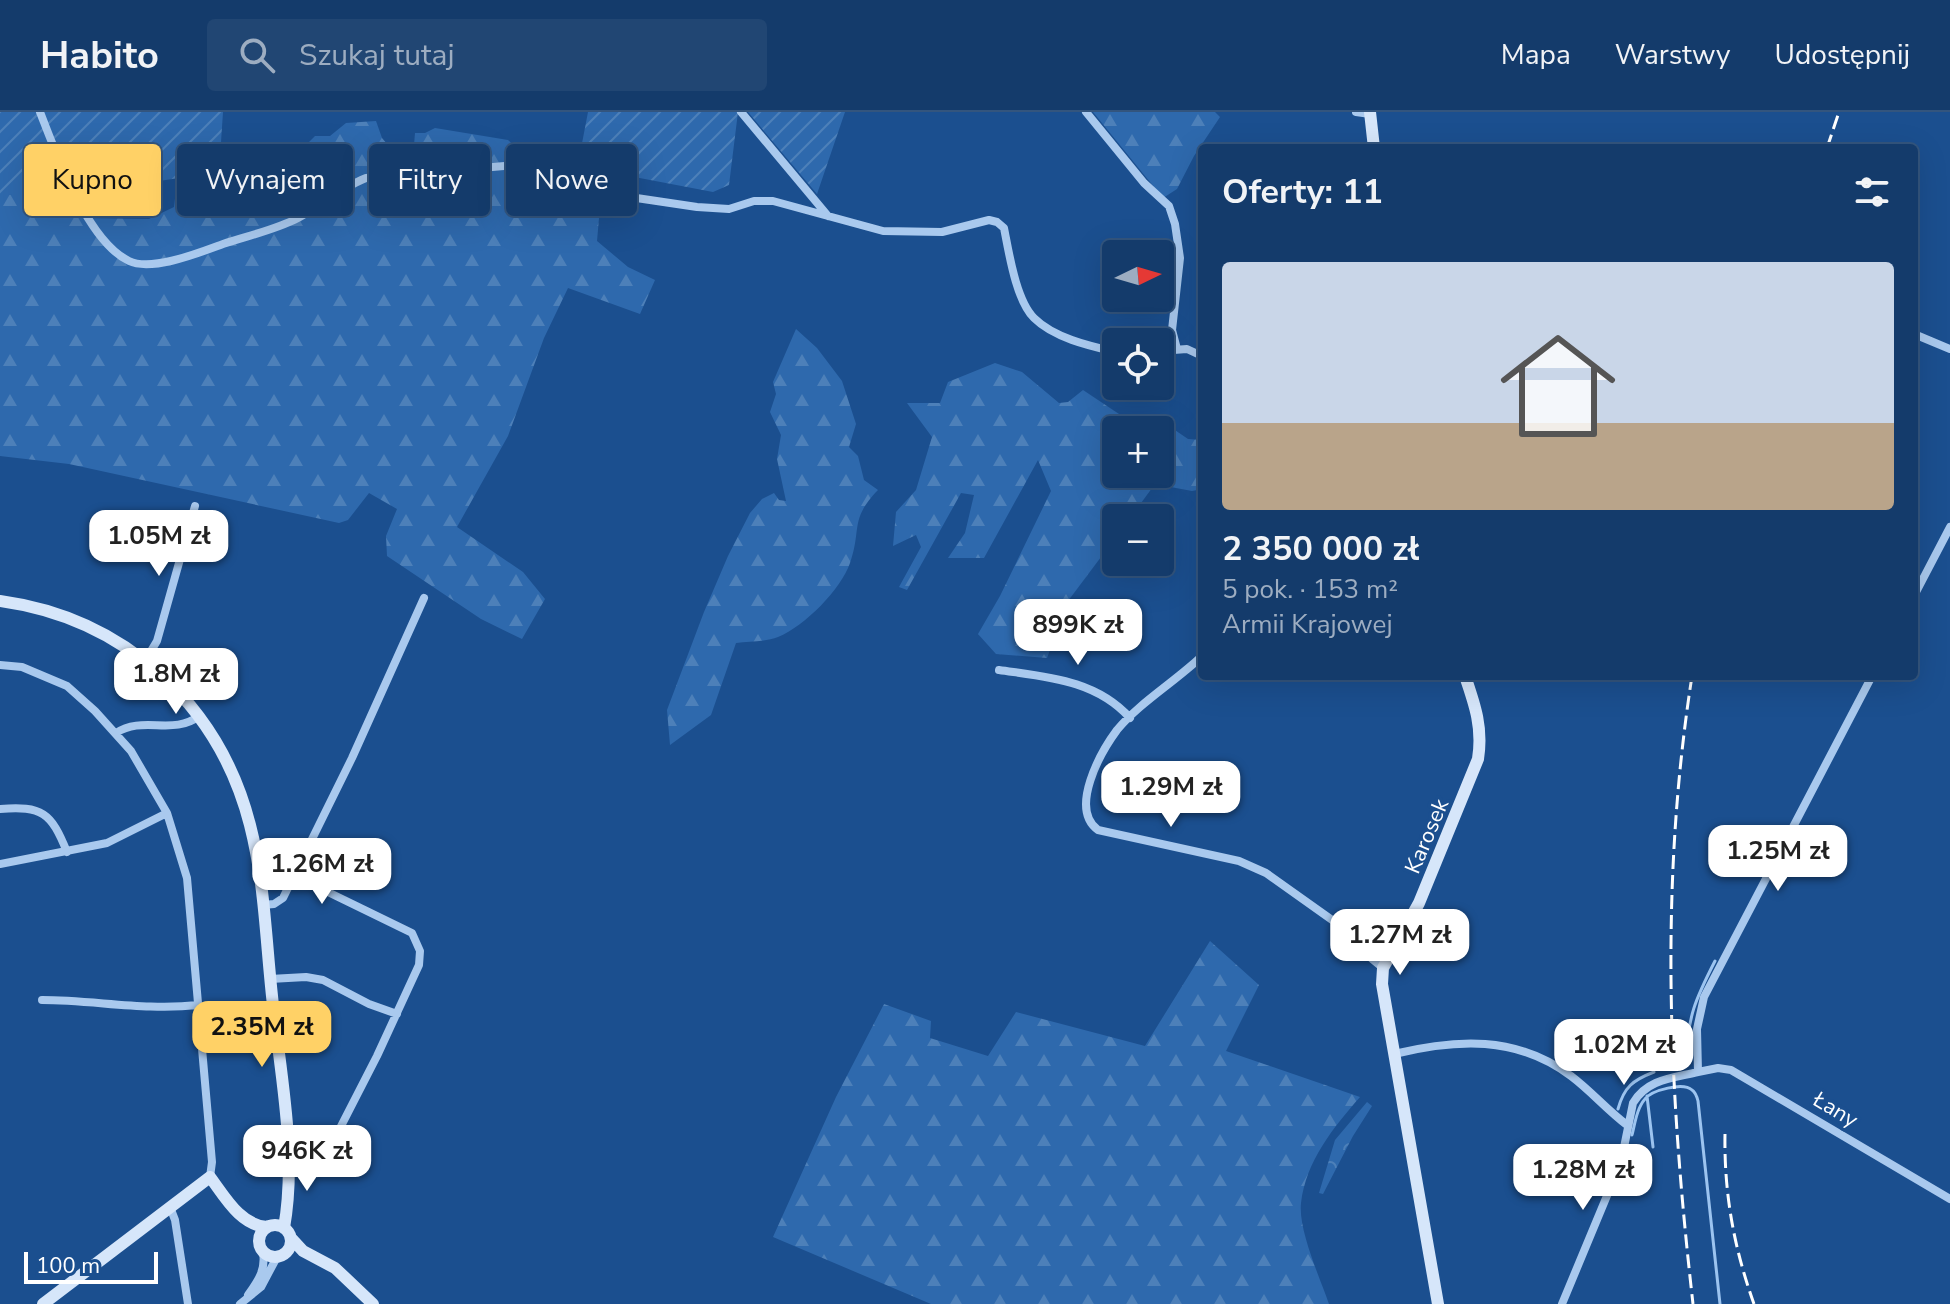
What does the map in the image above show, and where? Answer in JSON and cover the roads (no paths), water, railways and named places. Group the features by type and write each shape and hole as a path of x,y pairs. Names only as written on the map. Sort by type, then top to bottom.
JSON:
{"street":[{"path":"40,112 59,165 101,236 129,261 142,264 202,252 297,218 341,188 366,178 551,162 605,191 697,207 729,209 754,201 773,201 883,231 901,232 942,232 989,220 997,222 1004,228 1018,286 1036,320 1076,341 1102,348"},
{"path":"741,112 828,216"},
{"path":"1086,112 1135,173 1169,206 1180,258 1172,330 1177,349"},
{"path":"1356,112 1370,113 1374,144"},
{"path":"1918,336 1950,349"},
{"path":"1174,349 1187,349 1198,354"},
{"path":"145,661 157,641 195,506"},
{"path":"1918,588 1950,527"},
{"path":"263,905 274,904 283,898 295,876 424,598"},
{"path":"0,601 42,609 79,622 145,661 171,684 214,736 244,803 255,845 263,905 288,1152 289,1189 278,1230"},
{"path":"1198,659 1130,718 1112,739 1085,799 1089,824 1098,830 1239,861 1266,873 1349,932 1383,968 1382,984 1438,1304"},
{"path":"0,665 22,667 67,686 116,733 138,763 167,813 187,878 212,1162 210,1177 225,1198 249,1222 278,1230 303,1251 335,1268 373,1304"},
{"path":"999,670 1076,683 1105,697 1130,718"},
{"name":"Karosek","path":"1383,968 1419,903 1478,759 1482,737 1466,680"},
{"path":"1698,1072 1697,1029 1704,997 1870,680"},
{"path":"116,733 137,724 174,727 187,724 199,716"},
{"path":"0,809 23,807 38,810 49,820 67,852"},
{"path":"0,864 107,843 167,813"},
{"path":"288,1152 300,1148 317,1173 397,1014 419,965 420,951 412,933 295,876"},
{"path":"270,979 306,977 323,980 369,1004 397,1014"},
{"path":"42,1000 83,1000 163,1008 198,1005"},
{"path":"1394,1054 1439,1043 1459,1042 1526,1052 1543,1058 1574,1078 1627,1125"},
{"name":"Łany","path":"1562,1304 1621,1162 1633,1103 1644,1089 1661,1080 1718,1068 1731,1070 1950,1199"},
{"path":"43,1304 210,1177"},
{"path":"225,1198 235,1219 261,1246 280,1257 300,1257 349,1282"},
{"path":"170,1207 175,1220 188,1304"},
{"path":"240,1304 261,1276 264,1262 261,1233 278,1230"},
{"path":"240,1304 261,1287 290,1247 278,1230"}],"waterway":[{"path":"1686,1060 1694,1009 1715,961"},
{"path":"1618,1109 1630,1085 1654,1072"},
{"path":"1632,1135 1640,1107 1649,1096 1675,1087 1688,1088 1695,1093 1720,1304"},
{"path":"1647,1096 1653,1147"}],"railway":[{"path":"1828,144 1839,112"},
{"path":"1691,680 1675,833 1671,990 1678,1147 1693,1304"},
{"path":"1725,1134 1726,1178 1732,1220 1754,1304"}]}
